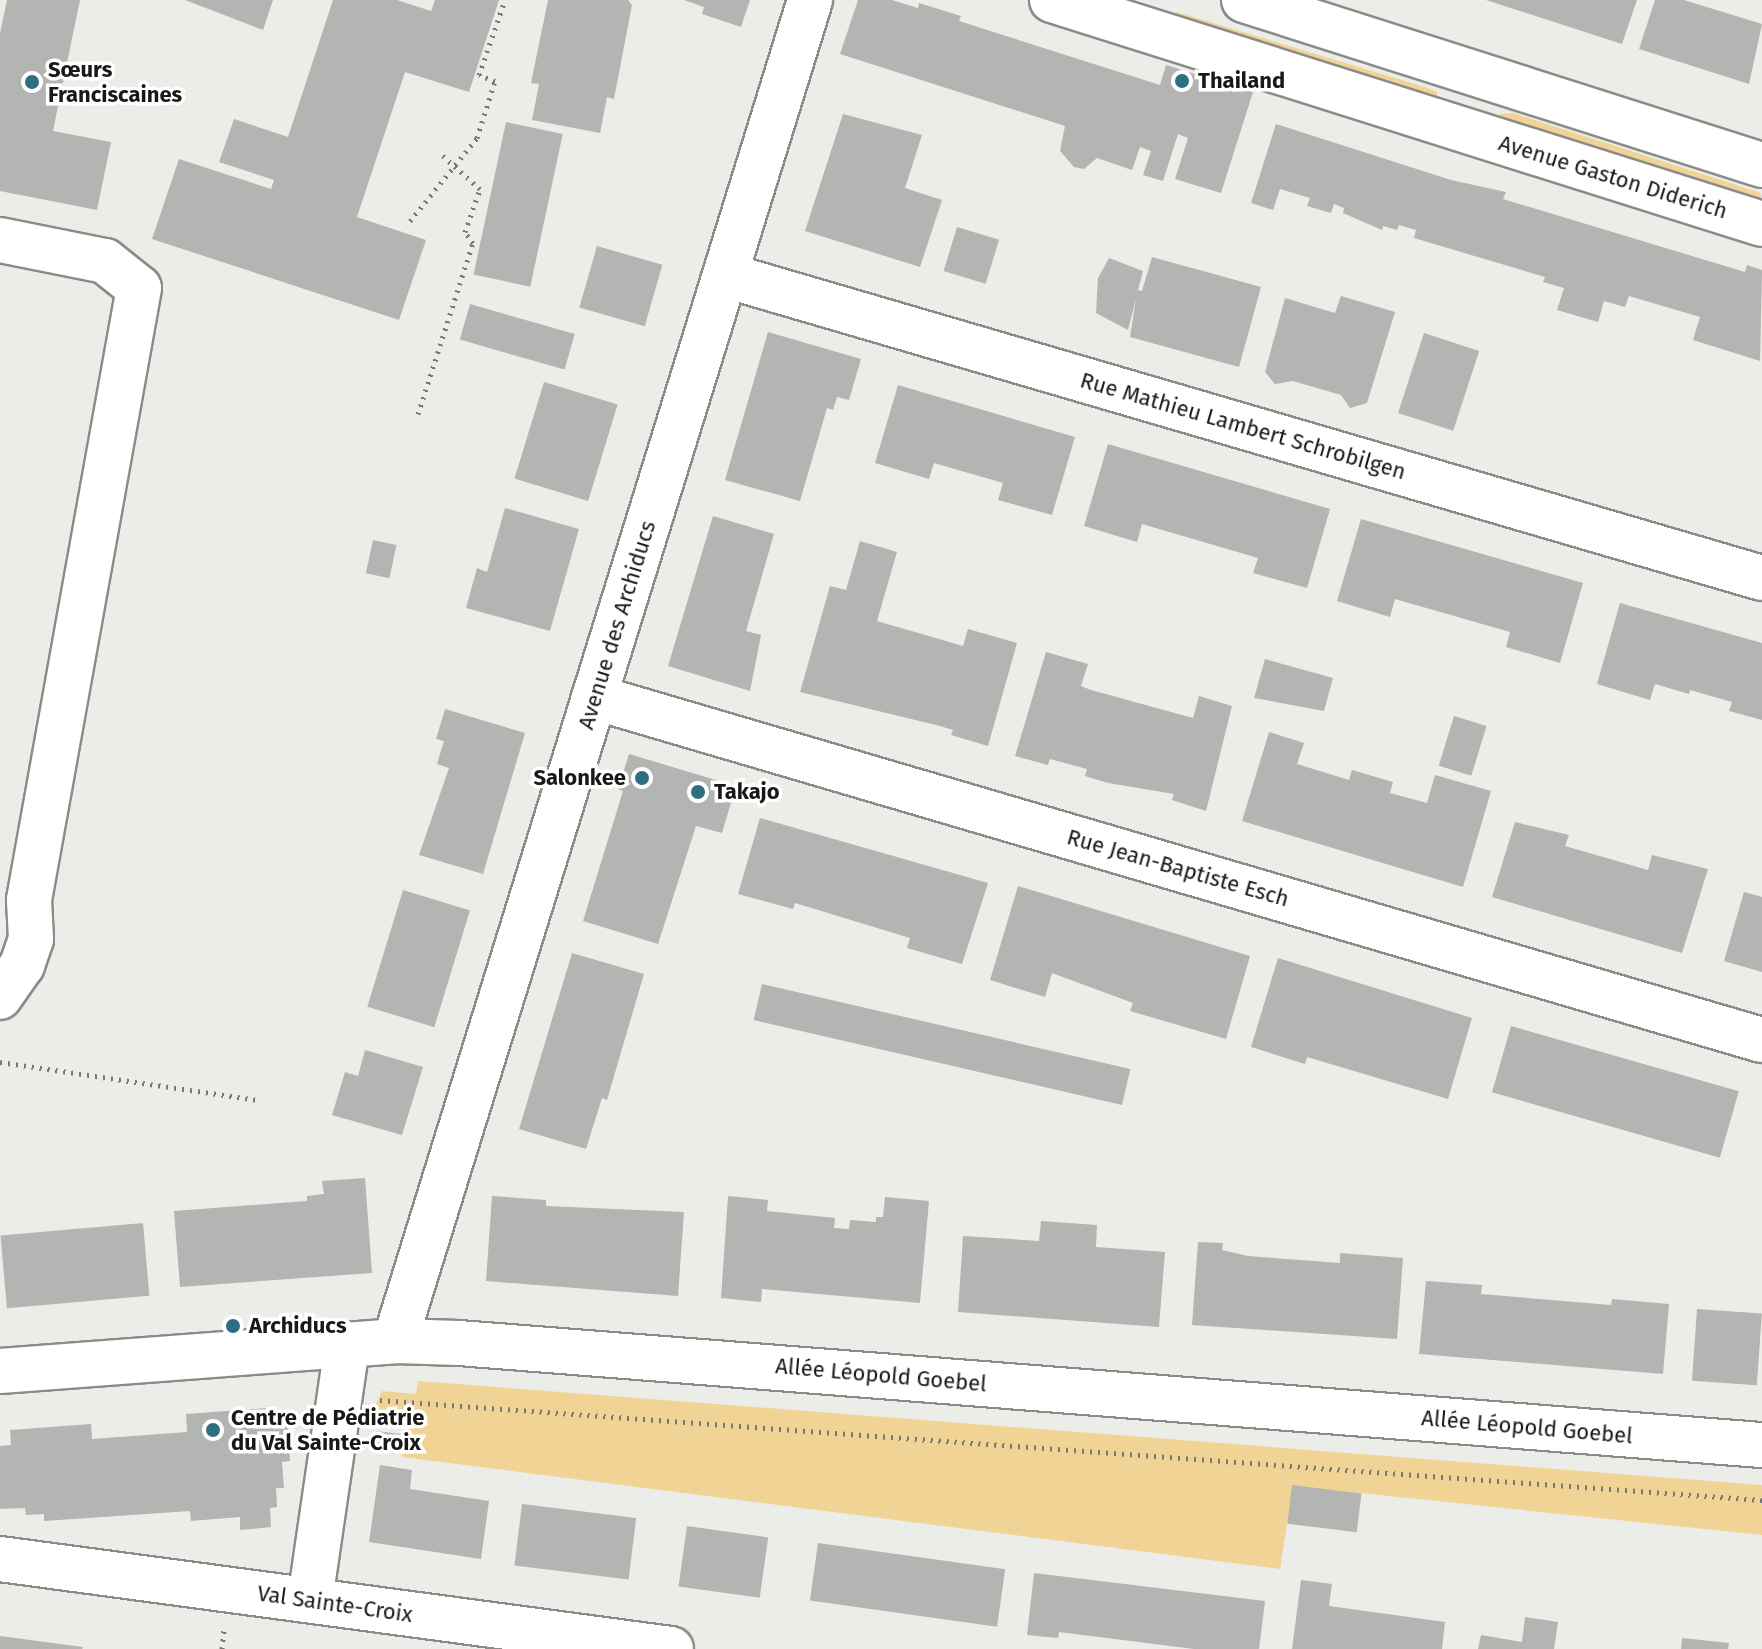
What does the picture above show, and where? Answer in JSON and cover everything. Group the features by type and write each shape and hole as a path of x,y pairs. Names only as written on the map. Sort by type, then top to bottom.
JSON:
{"street":[{"name":"Avenue des Archiducs","path":"395,1341 810,0"},
{"name":"Avenue Gaston Diderich","path":"1052,0 1148,15 1464,130 1762,224"},
{"path":"1244,0 1762,165"},
{"path":"1464,130 1480,75"},
{"path":"0,240 105,261 139,288 29,900 31,939 22,965 0,997"},
{"name":"Rue Mathieu Lambert Schrobilgen","path":"725,275 1762,578"},
{"name":"Rue Jean-Baptiste Esch","path":"594,697 1762,1040"},
{"name":"Allée Léopold Goebel","path":"0,1371 395,1341 588,1352 1762,1445"},
{"path":"310,1600 347,1345"},
{"name":"Val Sainte-Croix","path":"0,1559 671,1649"}],"path":[{"path":"410,221 454,166 482,124 495,81 479,75 505,0"},
{"path":"418,414 473,243 465,232 480,189 443,156"},
{"path":"0,1062 256,1100"},
{"path":"375,1402 403,1398 1762,1500"},
{"path":"222,1649 224,1629"}],"shaded area":[{"path":"1177,12 1425,87 1437,92 1437,98 1435,102 1173,16"},
{"path":"1513,113 1761,193 1762,205 1500,128 1500,114"},
{"path":"418,1381 1762,1485 1762,1535 1293,1486 1280,1569 402,1457 403,1428 366,1426 382,1391 416,1394"}],"building":[{"name":"Sœurs Franciscaines","path":"7,0 80,0 53,131 111,142 97,210 0,191 0,33"},
{"path":"185,0 273,0 263,30"},
{"path":"333,0 397,0 431,11 435,0 499,0 469,92 405,72 357,217 426,240 399,320 152,239 179,159 271,189 274,180 219,162 234,119 288,137"},
{"path":"548,0 628,0 632,5 614,99 607,97 600,133 532,120 539,84 531,83"},
{"path":"684,0 750,0 741,27 702,14 704,7"},
{"path":"858,0 892,0 918,8 919,3 961,16 959,21 1160,85 1166,65 1253,92 1221,193 1175,179 1188,138 1178,134 1163,181 1143,175 1151,151 1140,147 1132,170 1097,158 1084,169 1074,167 1060,151 1065,126 840,54"},
{"path":"1486,0 1637,0 1622,44"},
{"path":"1655,0 1684,0 1762,24 1749,84 1639,49"},
{"path":"843,114 922,135 905,188 942,200 920,267 805,231"},
{"path":"506,122 563,134 530,287 474,275"},
{"path":"1276,124 1451,180 1506,192 1503,199 1745,272 1747,265 1762,270 1760,361 1693,340 1700,317 1629,296 1625,307 1604,301 1598,322 1557,310 1564,288 1543,282 1545,277 1414,238 1416,230 1399,225 1397,230 1383,226 1382,230 1343,213 1344,208 1334,204 1331,213 1307,206 1310,198 1280,189 1273,210 1251,203"},
{"path":"957,227 999,240 986,284 944,271"},
{"path":"597,246 662,265 645,326 579,308"},
{"path":"1152,257 1261,287 1239,367 1130,337 1136,299 1128,330 1096,313 1098,278 1109,258 1143,271 1138,290 1142,291"},
{"path":"1341,296 1395,312 1367,403 1350,408 1341,395 1293,381 1275,384 1265,372 1285,298 1335,313"},
{"path":"470,304 575,334 565,370 460,340"},
{"path":"768,332 861,359 849,400 837,397 833,410 827,408 800,501 725,480"},
{"path":"1424,333 1479,351 1453,431 1398,413"},
{"path":"544,382 618,405 588,501 514,479"},
{"path":"898,385 1075,437 1052,515 998,500 1003,483 934,463 929,479 875,463"},
{"path":"1108,444 1330,509 1307,588 1253,573 1258,558 1142,524 1137,542 1084,526"},
{"path":"505,508 579,529 550,631 466,608 477,568 487,572"},
{"path":"713,516 774,534 746,631 761,635 750,691 668,666"},
{"path":"1361,519 1583,583 1560,663 1506,647 1510,632 1395,599 1390,617 1337,601"},
{"path":"373,540 396,545 389,578 366,573"},
{"path":"860,541 897,552 877,621 963,646 968,629 1017,643 988,746 951,735 953,730 940,726 800,692 830,586 846,590"},
{"path":"1620,603 1762,643 1762,720 1729,711 1732,702 1690,690 1689,694 1655,684 1650,700 1597,684"},
{"path":"1046,652 1088,664 1081,686 1091,690 1193,718 1199,696 1232,706 1206,811 1172,800 1174,794 1108,783 1085,776 1087,769 1050,759 1048,765 1015,756"},
{"path":"1265,659 1333,678 1324,711 1254,698"},
{"path":"445,709 525,733 483,874 419,855 449,768 437,764 444,741 436,739"},
{"path":"1454,716 1487,726 1471,776 1439,766"},
{"path":"1269,732 1304,743 1297,764 1349,780 1352,770 1393,782 1390,793 1427,803 1435,775 1491,791 1463,887 1242,821"},
{"path":"629,754 736,786 722,833 696,826 658,944 583,921 623,791 618,789"},
{"path":"760,818 988,883 962,964 907,948 910,938 795,903 793,909 738,894"},
{"path":"1515,822 1569,835 1565,846 1648,870 1652,855 1708,869 1682,953 1492,897"},
{"path":"1018,886 1250,956 1226,1039 1130,1011 1133,1003 1052,973 1045,997 990,980"},
{"path":"403,890 470,910 434,1027 367,1007"},
{"path":"1744,892 1762,897 1762,972 1724,961"},
{"path":"572,953 644,974 607,1100 602,1098 586,1149 519,1129"},
{"path":"1278,958 1472,1018 1448,1099 1307,1057 1305,1064 1251,1047"},
{"path":"762,984 1130,1069 1122,1105 754,1020"},
{"path":"1511,1026 1739,1091 1720,1158 1492,1092"},
{"path":"365,1050 423,1067 402,1135 332,1115 345,1072 358,1076"},
{"path":"365,1178 372,1273 180,1287 174,1211 307,1201 307,1196 324,1194 322,1181"},
{"path":"492,1196 546,1200 546,1206 684,1212 678,1296 486,1281"},
{"path":"728,1196 768,1200 767,1211 835,1218 834,1228 849,1229 850,1220 876,1222 876,1217 883,1217 885,1197 929,1201 920,1303 762,1289 761,1302 721,1298"},
{"path":"1041,1221 1097,1225 1096,1247 1165,1252 1159,1327 958,1312 963,1236 1039,1241"},
{"path":"143,1223 149,1296 7,1308 1,1235"},
{"path":"1198,1242 1223,1243 1222,1250 1248,1256 1340,1263 1340,1253 1403,1258 1397,1339 1192,1325"},
{"path":"1426,1281 1482,1285 1481,1294 1611,1305 1612,1299 1669,1304 1663,1374 1419,1354"},
{"path":"1697,1309 1762,1314 1757,1385 1692,1381"},
{"path":"266,1408 268,1425 288,1424 290,1461 282,1462 284,1488 276,1488 277,1507 270,1508 271,1527 240,1530 240,1517 191,1521 190,1511 44,1521 44,1514 26,1515 25,1508 0,1509 0,1446 11,1445 10,1430 91,1424 92,1439 187,1432 186,1414"},
{"path":"376,1431 401,1434 399,1448 374,1445"},
{"path":"380,1465 412,1470 410,1489 489,1501 481,1559 369,1542"},
{"path":"1292,1485 1361,1494 1357,1532 1287,1524"},
{"path":"522,1504 636,1518 629,1580 514,1566"},
{"path":"687,1526 768,1537 760,1598 679,1586"},
{"path":"818,1543 1005,1569 997,1627 810,1600"},
{"path":"1034,1573 1265,1601 1259,1649 1194,1649 1059,1632 1058,1638 1027,1635"},
{"path":"1301,1580 1332,1584 1329,1606 1445,1622 1442,1649 1292,1649"},
{"path":"1525,1617 1558,1622 1554,1649 1478,1649 1481,1635 1522,1642"},
{"path":"0,1636 83,1647 0,1649"},
{"path":"1682,1638 1729,1643 1728,1649 1681,1649"}],"place":[{"name":"Thailand","path":"1182,81"},
{"name":"Sœurs Franciscaines","path":"32,82"},
{"name":"Salonkee","path":"642,778"},
{"name":"Takajo","path":"698,792"},
{"name":"Archiducs","path":"233,1326"},
{"name":"Centre de Pédiatrie du Val Sainte-Croix","path":"213,1430"}]}
